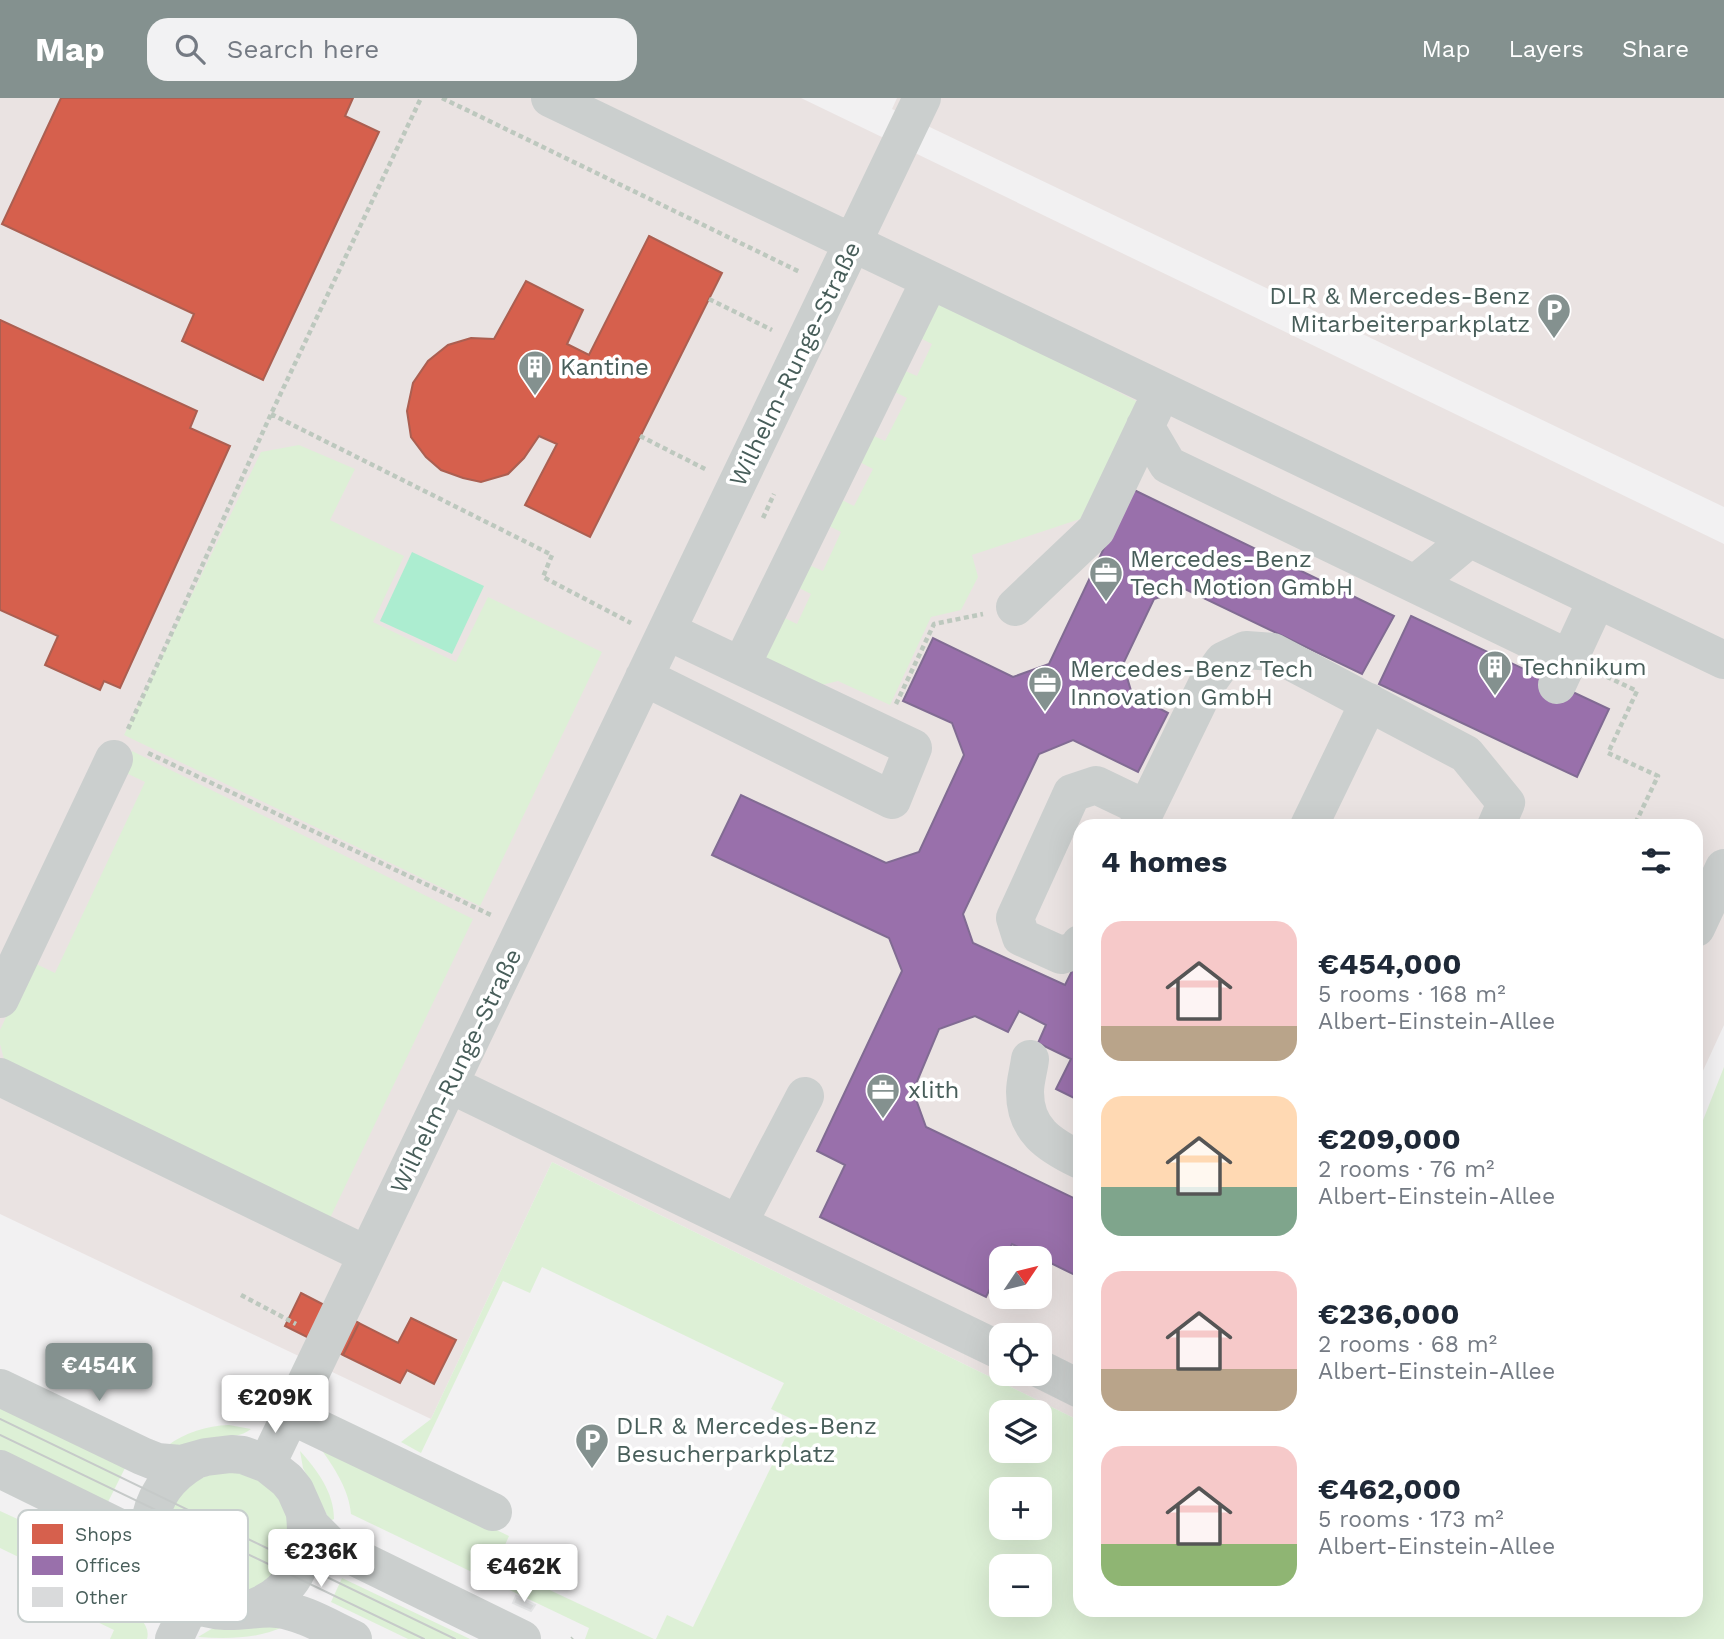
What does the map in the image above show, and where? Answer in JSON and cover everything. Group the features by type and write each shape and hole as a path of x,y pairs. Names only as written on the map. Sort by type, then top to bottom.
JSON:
{"street":[{"path":"550,98 1724,660"},
{"name":"Wilhelm-Runge-Straße","path":"267,1464 645,677 649,627 853,242 922,98"},
{"path":"741,666 930,280"},
{"path":"1015,607 1096,530 1162,392"},
{"path":"1145,426 1168,465 1415,584 1563,672 1597,600"},
{"path":"1415,584 1469,539"},
{"path":"645,677 892,800 913,748 741,666 649,627"},
{"path":"1073,951 1061,955 1021,937 1015,918 1072,793 1096,785 1142,818 1208,682 1223,661 1246,650 1273,652 1466,754 1506,803 1499,819"},
{"path":"1312,819 1370,702"},
{"path":"0,999 119,750"},
{"path":"1703,912 1724,868"},
{"path":"1030,1059 1025,1092 1029,1115 1040,1136 1053,1147 1073,1157"},
{"path":"0,1077 367,1255"},
{"path":"449,1084 989,1345"},
{"path":"738,1224 805,1096"},
{"path":"1052,1375 1073,1386"},
{"path":"0,1388 150,1460 173,1464 231,1454 243,1455 267,1464 278,1471 295,1490 310,1526 336,1549 522,1639"},
{"path":"290,1415 493,1512"},
{"path":"153,1510 158,1496 173,1475 194,1461"},
{"path":"0,1469 83,1510"},
{"path":"249,1609 273,1598 294,1577 304,1555 305,1515"},
{"path":"249,1609 270,1608 295,1613 353,1639"},
{"path":"174,1639 182,1622"}],"path":[{"path":"421,98 271,414 119,750 522,931"},
{"path":"442,98 800,272"},
{"path":"709,299 772,330"},
{"path":"271,414 552,555 543,577 649,627"},
{"path":"640,436 705,469"},
{"path":"882,733 934,624 1015,607"},
{"path":"1563,672 1637,691 1608,753 1657,776 1637,819"},
{"path":"241,1295 326,1340"}],"shaded area":[{"path":"0,98 801,98 1724,544 1724,1025 1703,1071 1703,819 1073,819 1073,1418 1052,1407 1052,1400 1037,1400 1009,1386 1052,1386 1052,1323 989,1323 989,1376 552,1162 431,1419 0,1214"},
{"name":"DLR & Mercedes-Benz Mitarbeiterparkplatz","path":"897,98 1724,98 1724,507 892,109"},
{"path":"944,303 1140,403 1080,519 972,555 978,577 961,610 931,617 890,705 838,681 813,687 752,659 770,611 797,624 811,594 791,584 802,562 823,571 841,532 821,522 834,496 854,506 873,469 852,458 865,432 885,441 907,398 887,388 896,367 917,376 932,344 906,331 914,315"},
{"path":"299,445 355,469 330,520 404,556 373,622 456,662 488,597 602,652 480,906 124,735 261,452"},
{"path":"412,552 484,586 452,654 380,621"},
{"path":"132,751 473,919 330,1218 6,1067 0,1044 0,1030 32,962 55,973 145,782 122,771"},
{"path":"1724,1067 1724,1639 656,1639 667,1615 693,1627 794,1420 771,1409 784,1383 542,1267 530,1293 503,1281 421,1453 401,1442 431,1419 552,1162 989,1376 989,1386 1009,1386 1037,1400 989,1400 989,1463 1052,1463 1052,1407 1073,1418 1073,1617 1703,1617 1703,1120"},
{"path":"0,1398 129,1460 105,1508 0,1458"},
{"path":"229,1425 251,1429 236,1436 167,1446 196,1431"},
{"path":"322,1446 509,1536 496,1565 654,1639 585,1639 589,1628 351,1514 344,1488 321,1449"},
{"path":"300,1451 328,1491 334,1519 330,1521 303,1468"},
{"path":"216,1473 240,1473 262,1482 271,1490 279,1499 288,1521 288,1545 279,1567 262,1584 248,1590 248,1510 172,1510 177,1499 194,1482"},
{"path":"0,1511 18,1519 18,1557 0,1548"},
{"path":"342,1578 470,1639 408,1639 331,1602"},
{"path":"97,1622 143,1622 148,1634 147,1639 110,1639 114,1630"},
{"path":"285,1626 243,1637 198,1637 213,1628"}],"building: Shops":[{"path":"61,98 353,98 345,116 379,132 263,380 182,341 194,314 2,224"},
{"name":"Kantine","path":"649,236 722,273 590,537 525,505 557,444 539,436 524,458 508,474 481,482 441,470 426,457 411,437 407,411 413,383 428,361 448,345 471,338 494,339 526,281 583,310 567,344 589,355"},
{"path":"0,320 197,411 190,428 230,446 120,688 104,681 100,690 45,665 58,636 0,610"},
{"path":"301,1293 359,1323 343,1355 285,1326"},
{"path":"411,1318 456,1340 434,1384 407,1370 400,1383 343,1355 359,1323 398,1343"}],"building: Offices":[{"path":"1132,489 1394,616 1362,674 1185,589 1154,599 1123,664 1132,694 1168,713 1138,772 1073,740 1039,754 963,914 973,943 1065,985 1073,969 1073,1098 1056,1089 1071,1059 1038,1043 1046,1025 1019,1011 1008,1032 975,1016 939,1029 913,1091 926,1127 1073,1198 1073,1274 1052,1264 1052,1246 989,1246 989,1291 986,1297 820,1217 845,1165 817,1151 902,971 889,938 712,855 741,795 886,863 919,852 964,755 952,723 903,701 933,638 1013,677 1049,664"},
{"name":"Technikum","path":"1411,616 1609,709 1577,777 1379,684"}],"building: Other":[{"path":"516,1596 535,1605 531,1611 513,1603"}],"tram line":[{"path":"0,1419 188,1510"},
{"path":"0,1435 156,1510"},
{"path":"248,1539 455,1639"},
{"path":"248,1554 424,1639"}],"place":[{"name":"DLR & Mercedes-Benz Mitarbeiterparkplatz","path":"1554,340"},
{"name":"Kantine","path":"535,397"},
{"name":"Mercedes-Benz Tech Motion GmbH","path":"1106,603"},
{"name":"Technikum","path":"1495,697"},
{"name":"Mercedes-Benz Tech Innovation GmbH","path":"1045,713"},
{"name":"xlith","path":"883,1120"},
{"name":"DLR & Mercedes-Benz Besucherparkplatz","path":"592,1470"}]}
